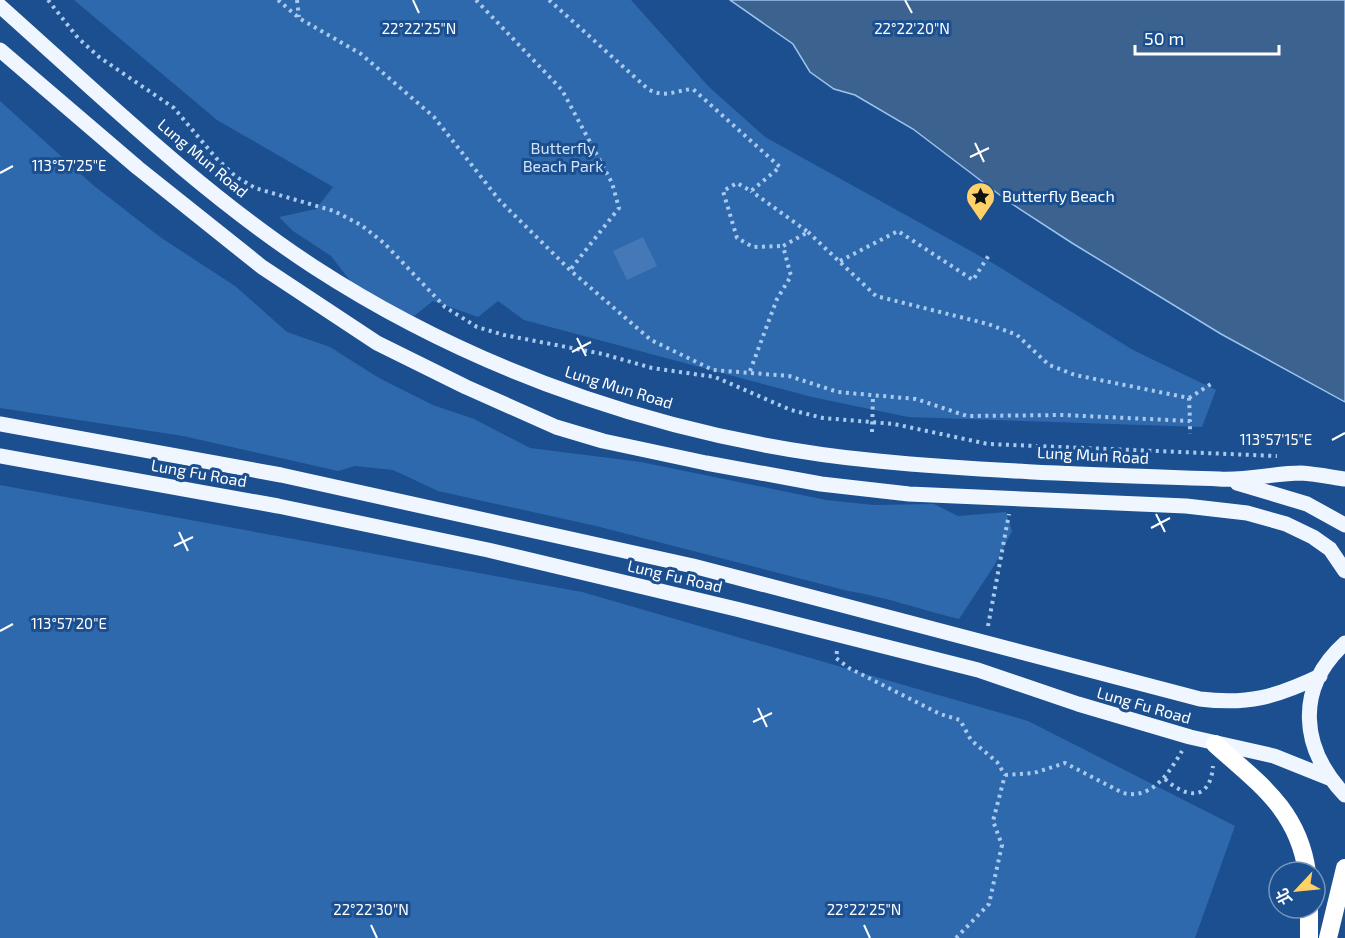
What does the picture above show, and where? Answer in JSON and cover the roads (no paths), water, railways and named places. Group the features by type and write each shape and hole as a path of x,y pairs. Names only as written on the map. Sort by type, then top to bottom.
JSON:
{"highway":[{"path":"1214,752 1268,791 1285,811 1297,834 1304,860"},
{"path":"1328,938 1345,868"},
{"path":"1309,920 1309,938"}],"main road":[{"name":"Lung Mun Road","path":"0,6 197,179 274,239 315,267 400,317 538,381 608,405 683,426 806,452 926,464 1226,480 1300,473 1345,479"},
{"path":"0,50 138,168 262,267 377,343 466,387 556,427 603,441 821,484 950,496 1225,509 1247,513 1302,530 1330,549 1345,571"},
{"name":"Lung Fu Road","path":"0,424 281,475 693,566 1200,699 1255,701 1293,689 1320,676"},
{"name":"Lung Fu Road","path":"0,456 290,508 488,550 725,606 978,670 1214,752 1274,756 1329,778"},
{"path":"1226,480 1307,504 1345,525"},
{"name":"Lung Fu Road","path":"1345,642 1331,656 1320,676 1311,698 1309,726 1312,745 1329,778 1345,795"}],"place":[{"name":"Butterfly Beach","path":"981,222"}],"park label":[{"name":"Butterfly Beach Park","path":"563,157"}]}
